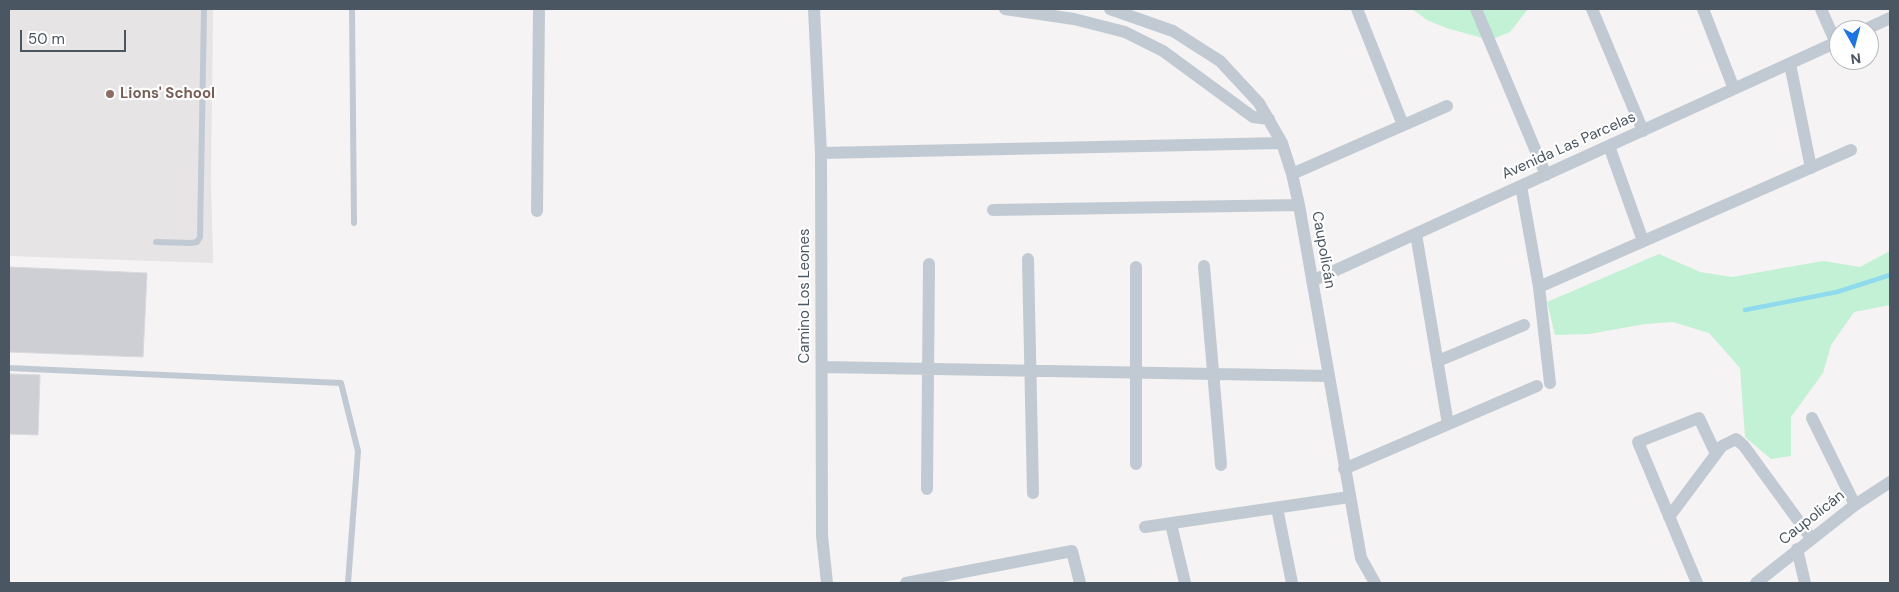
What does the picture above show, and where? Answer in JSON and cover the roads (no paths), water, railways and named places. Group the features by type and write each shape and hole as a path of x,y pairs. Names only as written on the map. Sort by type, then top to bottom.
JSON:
{"street":[{"path":"537,211 539,9"},
{"name":"Camino Los Leones","path":"814,9 821,153 822,536 827,583"},
{"path":"1005,9 1074,19 1125,32 1163,51 1253,117 1269,119"},
{"name":"Caupolicán","path":"1110,9 1158,24 1205,50 1234,74 1269,119 1282,143 1299,205 1361,558 1375,583"},
{"path":"1357,9 1403,125"},
{"path":"1476,9 1546,175"},
{"path":"1592,9 1643,131"},
{"path":"1703,9 1734,89"},
{"path":"1821,9 1829,25"},
{"name":"Avenida Las Parcelas","path":"1312,281 1829,46"},
{"path":"1790,64 1811,168"},
{"path":"1292,174 1447,106"},
{"path":"821,153 1282,143"},
{"path":"1610,146 1644,241"},
{"path":"1539,287 1850,150"},
{"path":"1344,469 1544,384 1539,287 1521,186"},
{"path":"993,210 1299,205"},
{"path":"1416,234 1448,424"},
{"path":"1028,259 1033,492"},
{"path":"927,489 928,264"},
{"path":"1204,266 1221,465"},
{"path":"1136,267 1136,464"},
{"path":"1438,361 1524,325"},
{"path":"822,367 1328,376"},
{"path":"1697,583 1638,442 1699,418 1716,454"},
{"path":"1812,418 1855,505"},
{"path":"1668,517 1716,454 1731,440 1736,439 1744,446 1811,538"},
{"name":"Caupolicán","path":"1756,583 1855,505 1889,487"},
{"path":"1145,527 1349,497"},
{"path":"1277,508 1292,583"},
{"path":"1171,524 1184,583"},
{"path":"1797,549 1804,583"},
{"path":"906,583 969,577 1072,551 1080,583"}],"lane":[{"path":"156,242 192,243 197,242 200,237 204,9"},
{"path":"352,9 354,223"},
{"path":"9,368 341,383 358,451 348,583"}],"waterway":[{"path":"1745,310 1837,292 1890,275"}],"place":[{"name":"Lions' School","path":"110,94"}]}
